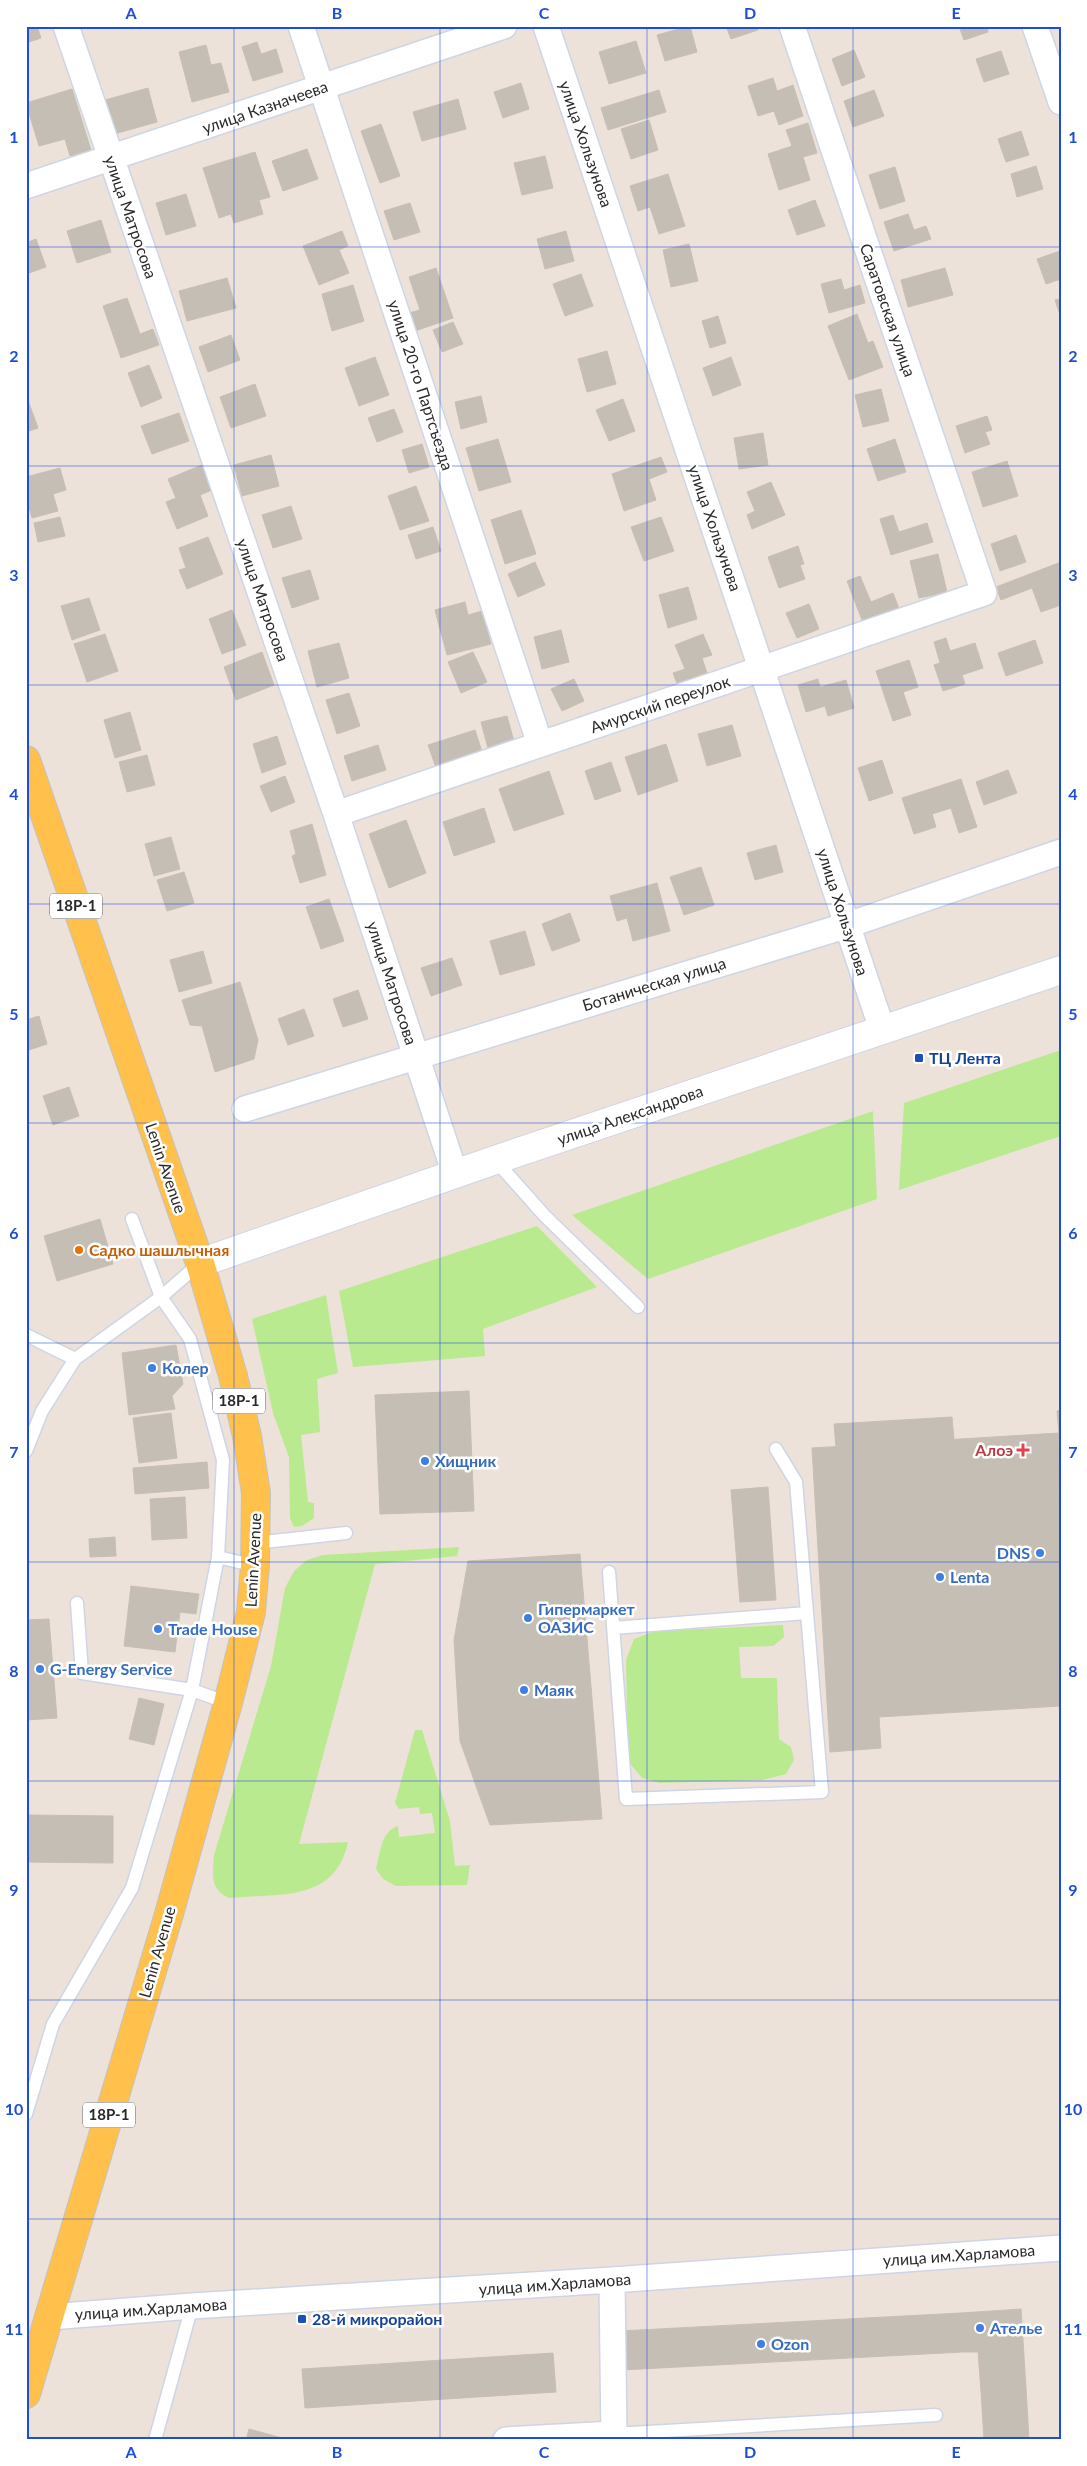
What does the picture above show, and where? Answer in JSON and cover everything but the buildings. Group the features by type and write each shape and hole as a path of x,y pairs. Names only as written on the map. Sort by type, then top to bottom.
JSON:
{"main road":[{"name":"Lenin Avenue","path":"26,760 200,1263 233,1376 247,1436 256,1493 255,1555 250,1612 228,1703 169,1914 26,2394"},
{"name":"улица Александрова","path":"200,1263 495,1160 1061,970"}],"street":[{"name":"улица Матросова","path":"66,26 336,814 455,1174"},
{"name":"улица 20-го Партсъезда","path":"301,26 540,744"},
{"name":"улица Казначеева","path":"26,186 504,26"},
{"name":"улица Хользунова","path":"546,26 882,1030"},
{"name":"Саратовская улица","path":"792,26 984,593"},
{"path":"1035,26 1061,102"},
{"name":"Амурский переулок","path":"336,814 984,593"},
{"name":"Ботаническая улица","path":"245,1109 848,925 1061,852"},
{"name":"улица им.Харламова","path":"49,2317 1061,2248"},
{"path":"506,2440 614,2437 612,2280"}],"lane":[{"path":"495,1160 544,1215 638,1307"},
{"path":"26,2114 53,2024 132,1888 192,1690 218,1558 223,1460 190,1338 161,1297 132,1219"},
{"path":"26,1451 42,1411 75,1359 161,1297 200,1263"},
{"path":"26,1335 75,1359"},
{"path":"609,1572 626,1799 822,1792 796,1482 776,1449"},
{"path":"218,1558 255,1555 346,1533"},
{"path":"77,1603 82,1673 192,1690 228,1703"},
{"path":"613,1628 807,1613"},
{"path":"156,2440 192,2306"},
{"path":"614,2437 936,2415"}],"green space":[{"path":"1061,1050 1061,1136 899,1190 904,1103"},
{"path":"873,1111 877,1199 648,1279 572,1215"},
{"path":"537,1226 597,1287 483,1329 485,1356 353,1367 339,1291"},
{"path":"326,1295 338,1373 317,1379 320,1432 301,1435 308,1502 314,1503 314,1518 302,1526 294,1527 290,1518 289,1457 273,1413 252,1319"},
{"path":"459,1547 457,1556 375,1564 299,1844 348,1842 341,1862 331,1876 318,1885 302,1891 229,1898 223,1894 215,1885 214,1855 271,1666 285,1588 294,1571 307,1560 323,1555"},
{"path":"783,1625 784,1637 773,1646 739,1647 741,1678 777,1678 779,1739 791,1747 794,1760 786,1774 763,1780 660,1783 642,1778 628,1761 626,1660 634,1639 655,1631"},
{"path":"415,1730 422,1730 450,1821 455,1866 470,1865 467,1885 396,1886 383,1879 376,1869 382,1844 392,1829 398,1826 399,1837 435,1833 432,1813 420,1814 419,1807 399,1809 395,1803"}],"place":[{"name":"ТЦ Лента","path":"919,1058"},
{"name":"Садко шашлычная","path":"79,1250"},
{"name":"Колер","path":"152,1368"},
{"name":"Алоэ","path":"1023,1450"},
{"name":"Хищник","path":"425,1461"},
{"name":"DNS","path":"1040,1553"},
{"name":"Lenta","path":"940,1577"},
{"name":"Гипермаркет ОАЗИС","path":"528,1618"},
{"name":"Trade House","path":"158,1629"},
{"name":"G-Energy Service","path":"40,1669"},
{"name":"Маяк","path":"524,1690"},
{"name":"28-й микрорайон","path":"302,2319"},
{"name":"Ателье","path":"980,2328"},
{"name":"Ozon","path":"761,2344"}]}
